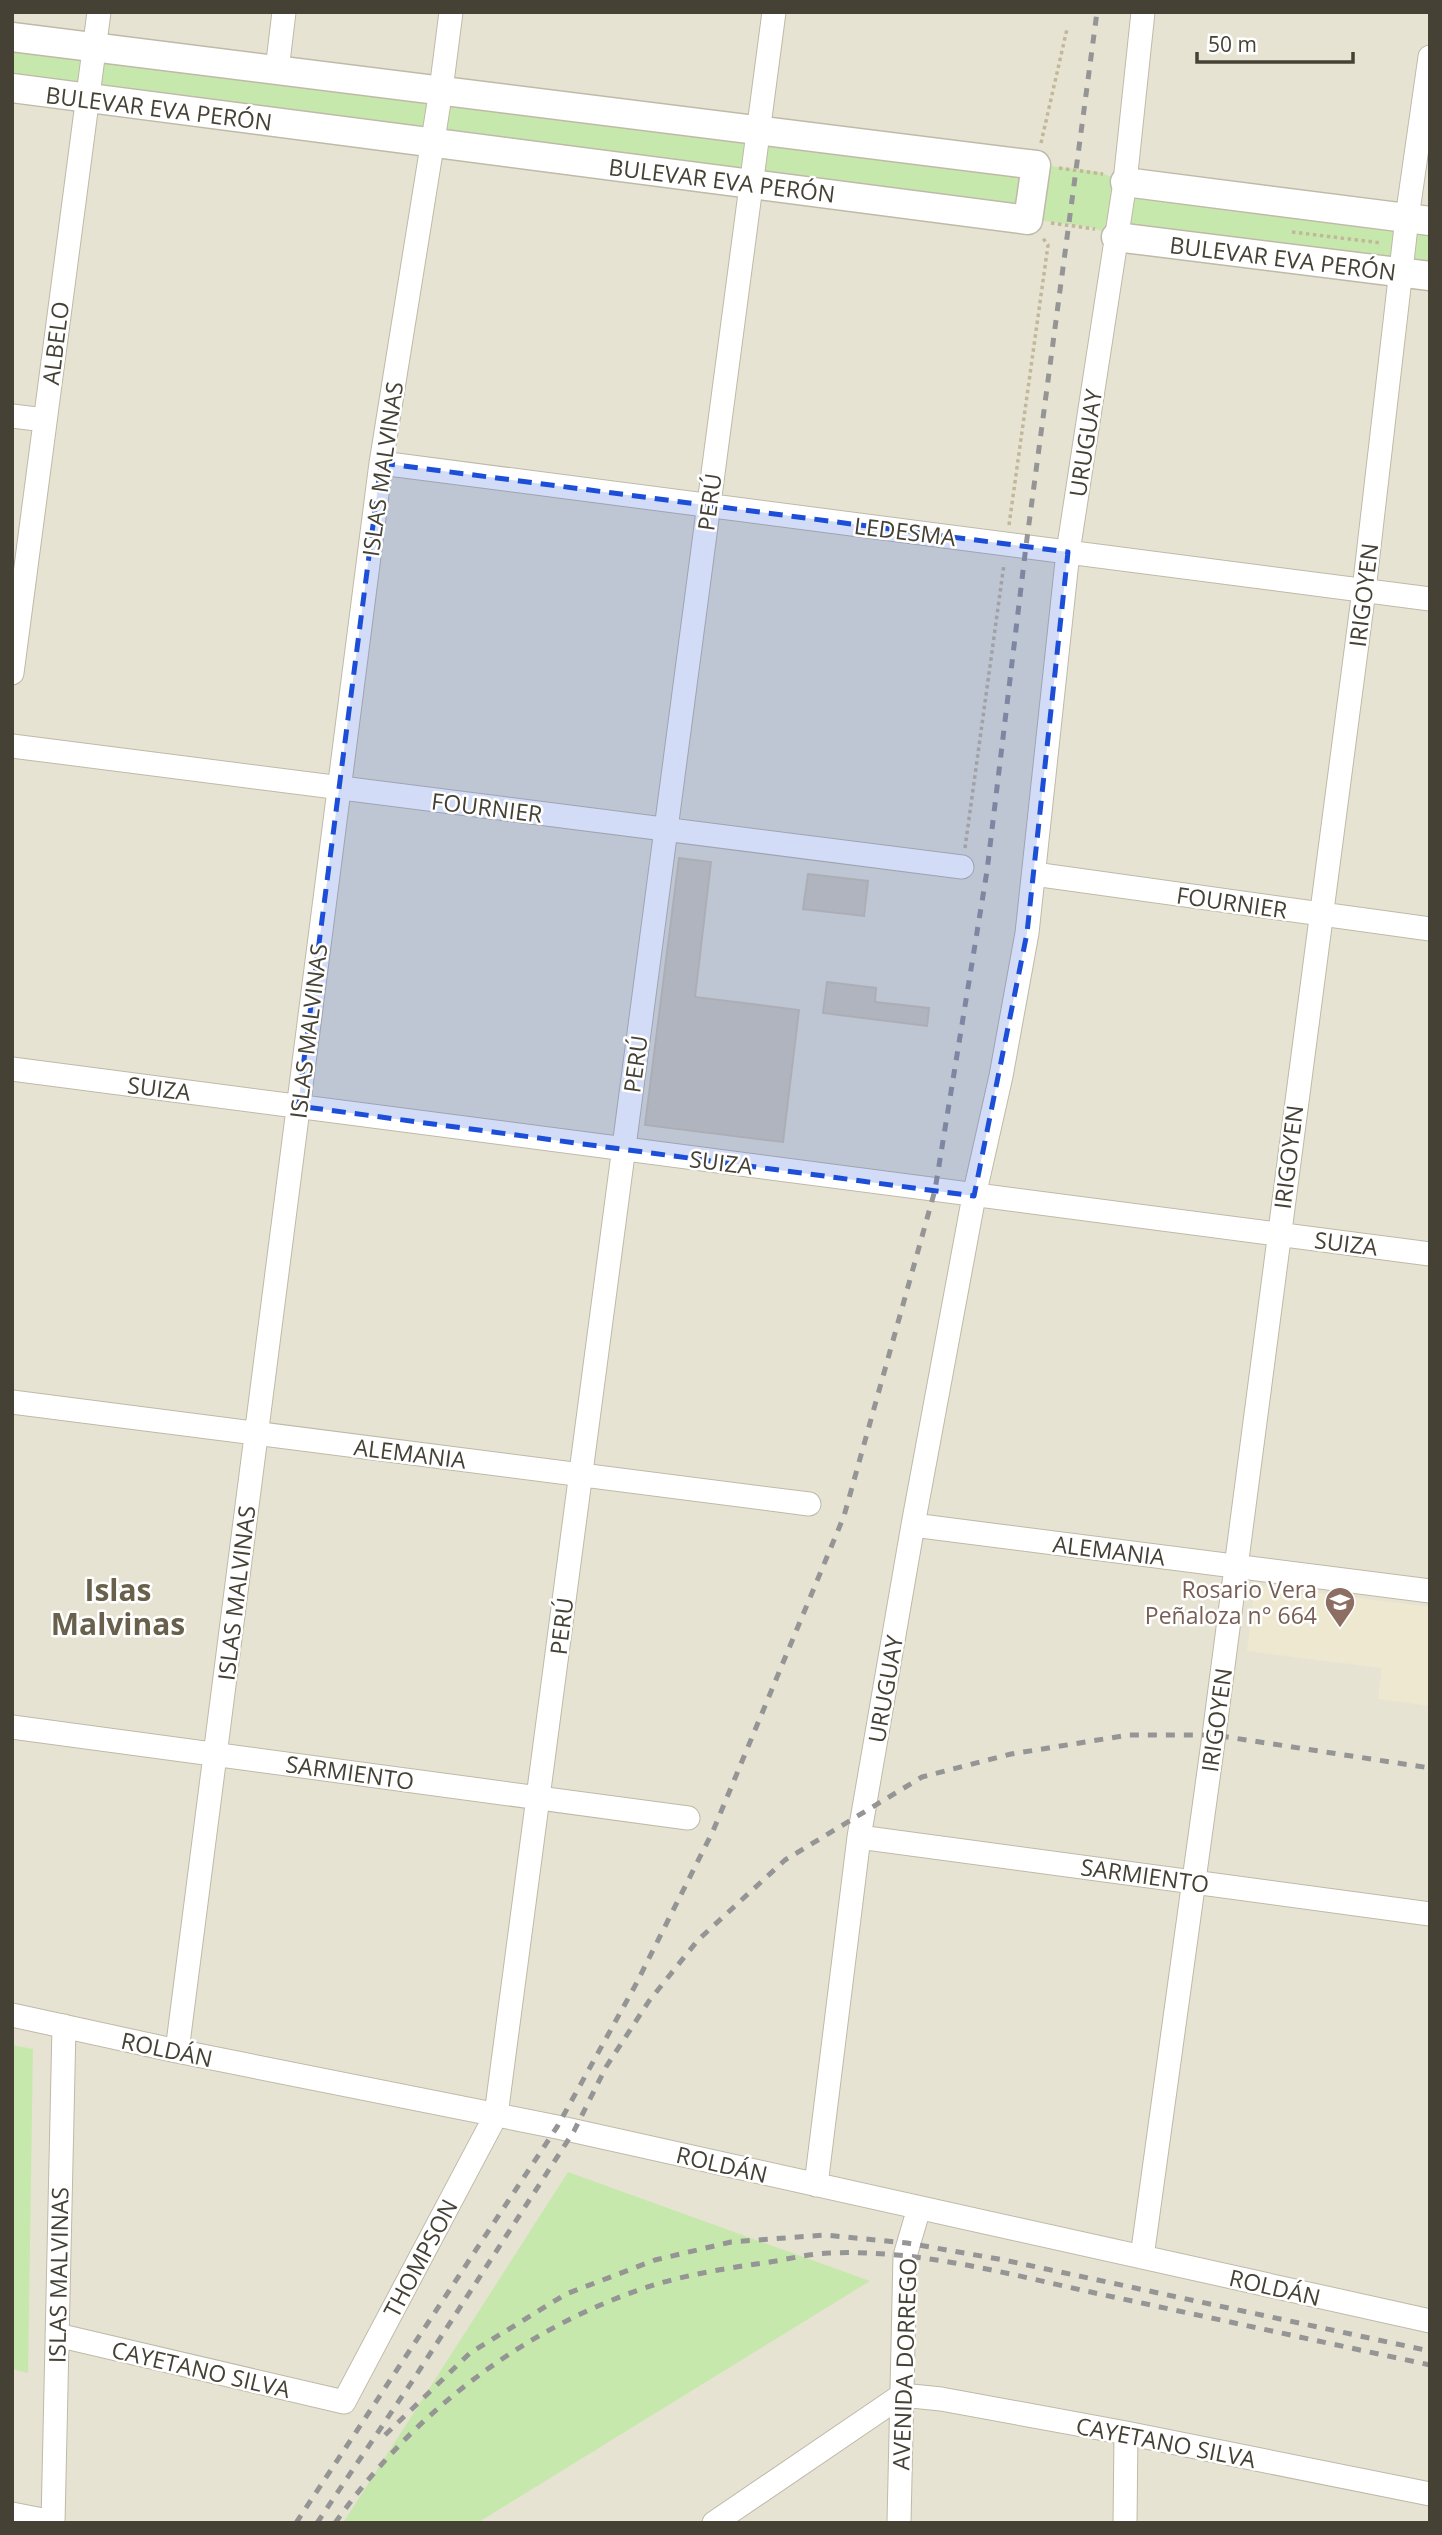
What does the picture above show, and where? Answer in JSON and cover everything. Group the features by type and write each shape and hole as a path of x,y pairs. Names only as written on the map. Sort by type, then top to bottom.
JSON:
{"street":[{"name":"ALBELO","path":"12,673 99,12"},
{"path":"277,70 284,12"},
{"name":"ISLAS MALVINAS","path":"177,2051 381,463 451,12"},
{"name":"PERÚ","path":"496,2115 774,12"},
{"name":"URUGUAY","path":"816,2185 859,1837 974,1196 1003,1063 1027,933 1068,552 1125,182 1143,12"},
{"path":"12,37 1035,165 1028,220"},
{"name":"IRIGOYEN","path":"1142,2257 1364,590 1402,273 1419,219 1430,57"},
{"name":"BULEVAR EVA PERÓN","path":"12,88 1028,220"},
{"path":"1125,182 1419,219"},
{"name":"BULEVAR EVA PERÓN","path":"1116,237 1430,276"},
{"path":"12,416 45,420"},
{"name":"LEDESMA","path":"381,463 1430,599"},
{"name":"FOURNIER","path":"12,746 962,867"},
{"name":"FOURNIER","path":"1034,874 1430,929"},
{"name":"SUIZA","path":"12,1069 1430,1254"},
{"name":"ALEMANIA","path":"12,1402 809,1504"},
{"name":"ALEMANIA","path":"913,1525 1430,1591"},
{"name":"SARMIENTO","path":"12,1727 688,1818"},
{"name":"SARMIENTO","path":"859,1837 1430,1914"},
{"name":"ROLDÁN","path":"12,2015 496,2115 1430,2321"},
{"name":"ISLAS MALVINAS","path":"53,2522 64,2026"},
{"name":"THOMPSON","path":"344,2402 496,2115"},
{"name":"AVENIDA DORREGO","path":"899,2523 905,2256 919,2208"},
{"name":"CAYETANO SILVA","path":"57,2335 344,2402"},
{"path":"714,2523 902,2395"},
{"name":"CAYETANO SILVA","path":"902,2395 941,2399 1126,2433 1430,2494"},
{"path":"1125,2523 1126,2433"},
{"path":"12,2514 53,2522"}],"path":[{"path":"1067,29 1035,165 1099,172 1125,182"},
{"path":"1028,220 1091,228 1116,237"}],"highlighted area":[{"path":"381,463 1068,552 1027,933 974,1196 298,1106"}],"shaded area":[{"path":"12,12 1430,12 1430,2523 12,2523"},
{"name":"Rosario Vera Peñaloza n° 664","path":"1255,1585 1430,1607 1430,1706 1378,1699 1382,1668 1247,1651"}],"green space":[{"path":"12,37 1099,172 1125,182 1430,221 1430,276 1116,237 1091,227 12,88"},
{"path":"12,2045 33,2049 28,2373 12,2369"},
{"path":"568,2172 870,2281 477,2523 343,2523"}],"building":[{"path":"679,858 711,862 695,997 799,1010 783,1142 645,1125"},
{"path":"808,874 868,881 864,916 803,909"},
{"path":"827,982 876,988 875,1002 929,1008 927,1026 823,1013"}],"railway":[{"path":"296,2523 557,2127 635,1986 713,1831 844,1516 935,1190 987,871 1026,546 1097,12"},
{"path":"317,2523 574,2131 606,2067 649,2001 698,1940 785,1860 922,1777 1011,1754 1129,1735 1214,1735 1430,1768"},
{"path":"385,2435 470,2353 566,2294 655,2260 731,2242 825,2235 907,2243 1004,2260 1430,2351"},
{"path":"335,2523 400,2444 437,2409 519,2348 563,2323 609,2301 670,2280 812,2255 896,2255 963,2264 1430,2365"}],"place":[{"name":"Rosario Vera Peñaloza n° 664","path":"1340,1629"}],"district":[{"name":"Islas Malvinas","path":"118,1606"}]}
